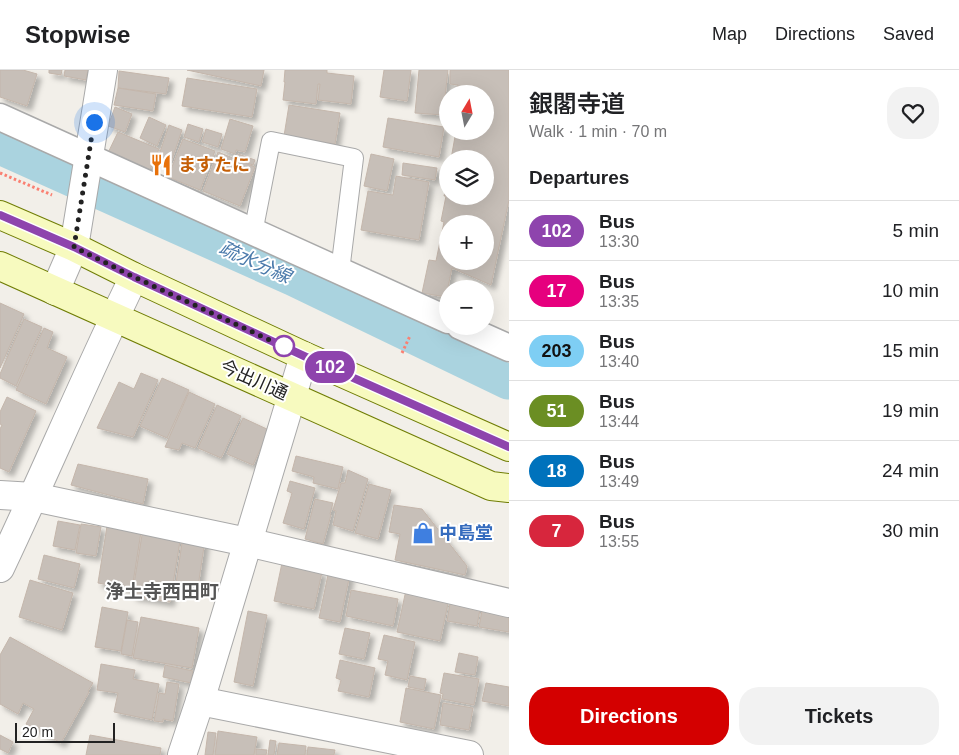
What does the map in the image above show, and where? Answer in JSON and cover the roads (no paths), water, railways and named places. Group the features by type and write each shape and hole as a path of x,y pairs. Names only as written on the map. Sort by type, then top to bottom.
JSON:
{"main road":[{"path":"0,215 74,247 304,356 509,447"},
{"name":"今出川通","path":"0,266 492,486 509,488"}],"street":[{"path":"55,291 74,247 103,70"},
{"path":"0,117 88,162 439,316"},
{"path":"0,568 134,277"},
{"path":"480,335 509,348"},
{"path":"182,755 304,356"},
{"path":"0,494 34,497 247,542 509,603"},
{"path":"200,701 408,749 469,755"}],"lane":[{"path":"253,233 271,141 354,158 340,271"}],"waterway":[{"name":"疏水分線","path":"0,147 292,278 508,382"}],"place":[{"name":"ますたに","path":"161,165"},
{"name":"中島堂","path":"423,533"}],"district":[{"name":"浄土寺西田町","path":"162,591"}]}
